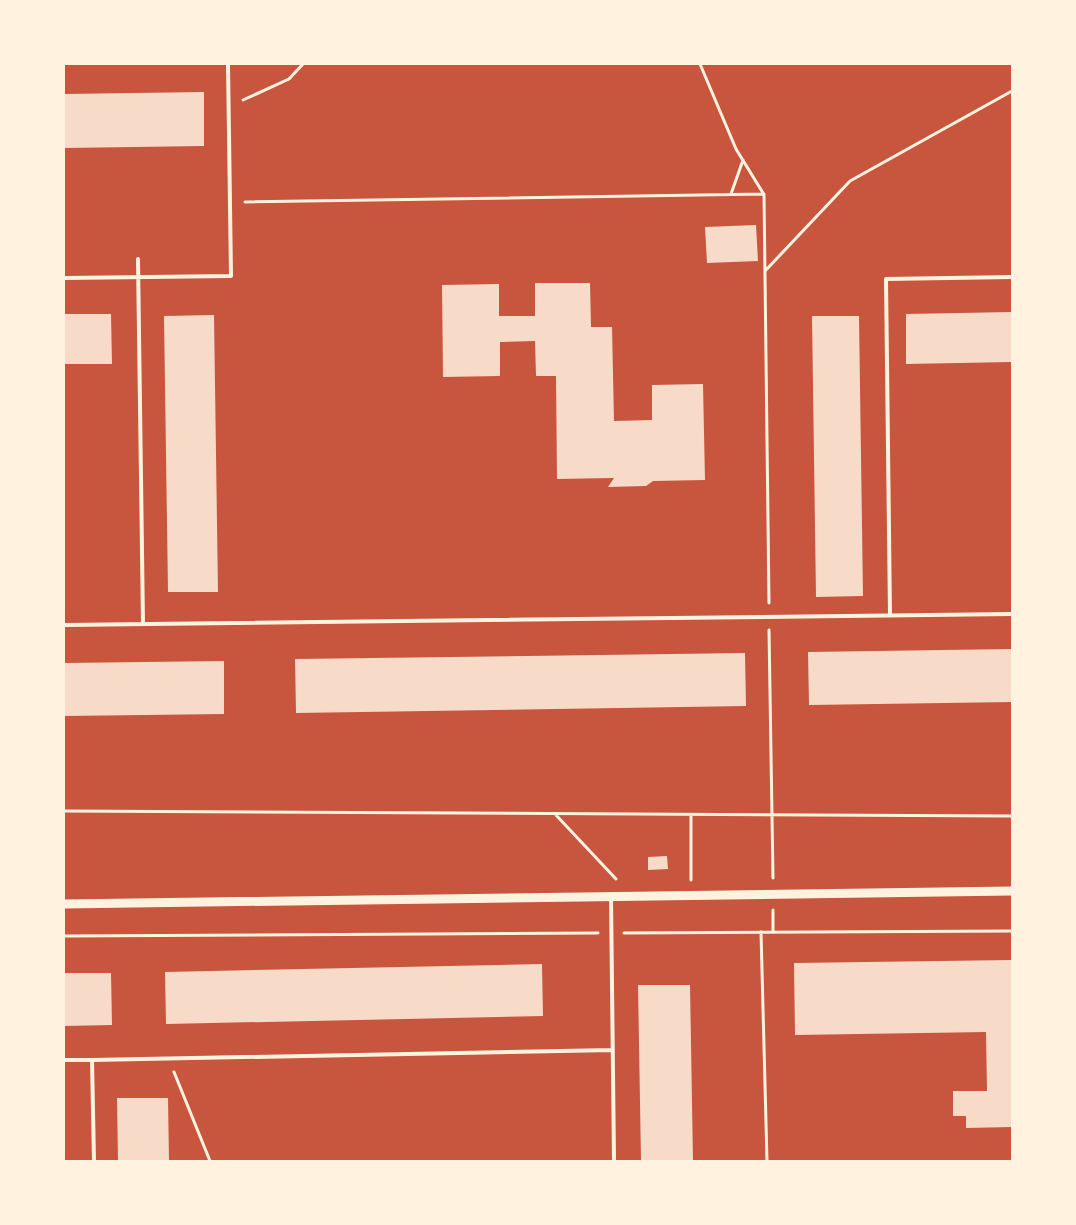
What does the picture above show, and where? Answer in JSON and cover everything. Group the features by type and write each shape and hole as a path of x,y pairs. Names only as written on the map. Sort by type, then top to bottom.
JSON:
{"street":[{"path":"64,904 1012,891"}],"lane":[{"path":"64,278 231,276 228,64"},
{"path":"138,259 143,624"},
{"path":"890,615 886,279 1012,277"},
{"path":"64,625 1012,614"},
{"path":"611,896 614,1161"},
{"path":"64,1060 613,1050"},
{"path":"92,1060 94,1161"}],"path":[{"path":"229,107 289,80 304,64"},
{"path":"700,64 736,149 764,194 773,931"},
{"path":"765,271 850,181 1012,91"},
{"path":"731,194 743,160"},
{"path":"230,202 764,194"},
{"path":"64,811 1012,816"},
{"path":"555,814 631,896"},
{"path":"691,814 691,895"},
{"path":"64,936 1012,931"},
{"path":"761,932 767,1161"},
{"path":"172,1068 210,1161"}],"building":[{"path":"204,92 204,146 64,148 64,94"},
{"path":"756,225 758,261 707,263 705,227"},
{"path":"535,283 590,283 591,327 612,327 614,421 652,420 652,385 703,384 705,480 653,481 646,486 608,487 614,478 557,479 556,376 536,376 535,341 500,342 500,376 443,377 442,285 499,284 499,316 535,316"},
{"path":"1012,312 1012,362 906,364 906,314"},
{"path":"64,314 111,314 112,364 64,364"},
{"path":"214,315 218,592 168,592 164,316"},
{"path":"812,316 859,316 863,596 816,597"},
{"path":"1012,649 1012,702 809,705 808,652"},
{"path":"745,653 746,706 296,713 295,659"},
{"path":"224,661 224,714 64,716 64,663"},
{"path":"667,856 668,869 648,870 648,857"},
{"path":"1012,960 1012,1127 966,1128 966,1116 953,1116 953,1091 987,1091 986,1032 795,1035 794,963"},
{"path":"542,964 543,1016 166,1024 165,972"},
{"path":"64,973 111,973 112,1025 64,1026"},
{"path":"638,985 690,985 693,1161 641,1161"},
{"path":"117,1098 168,1098 169,1161 118,1161"}]}
